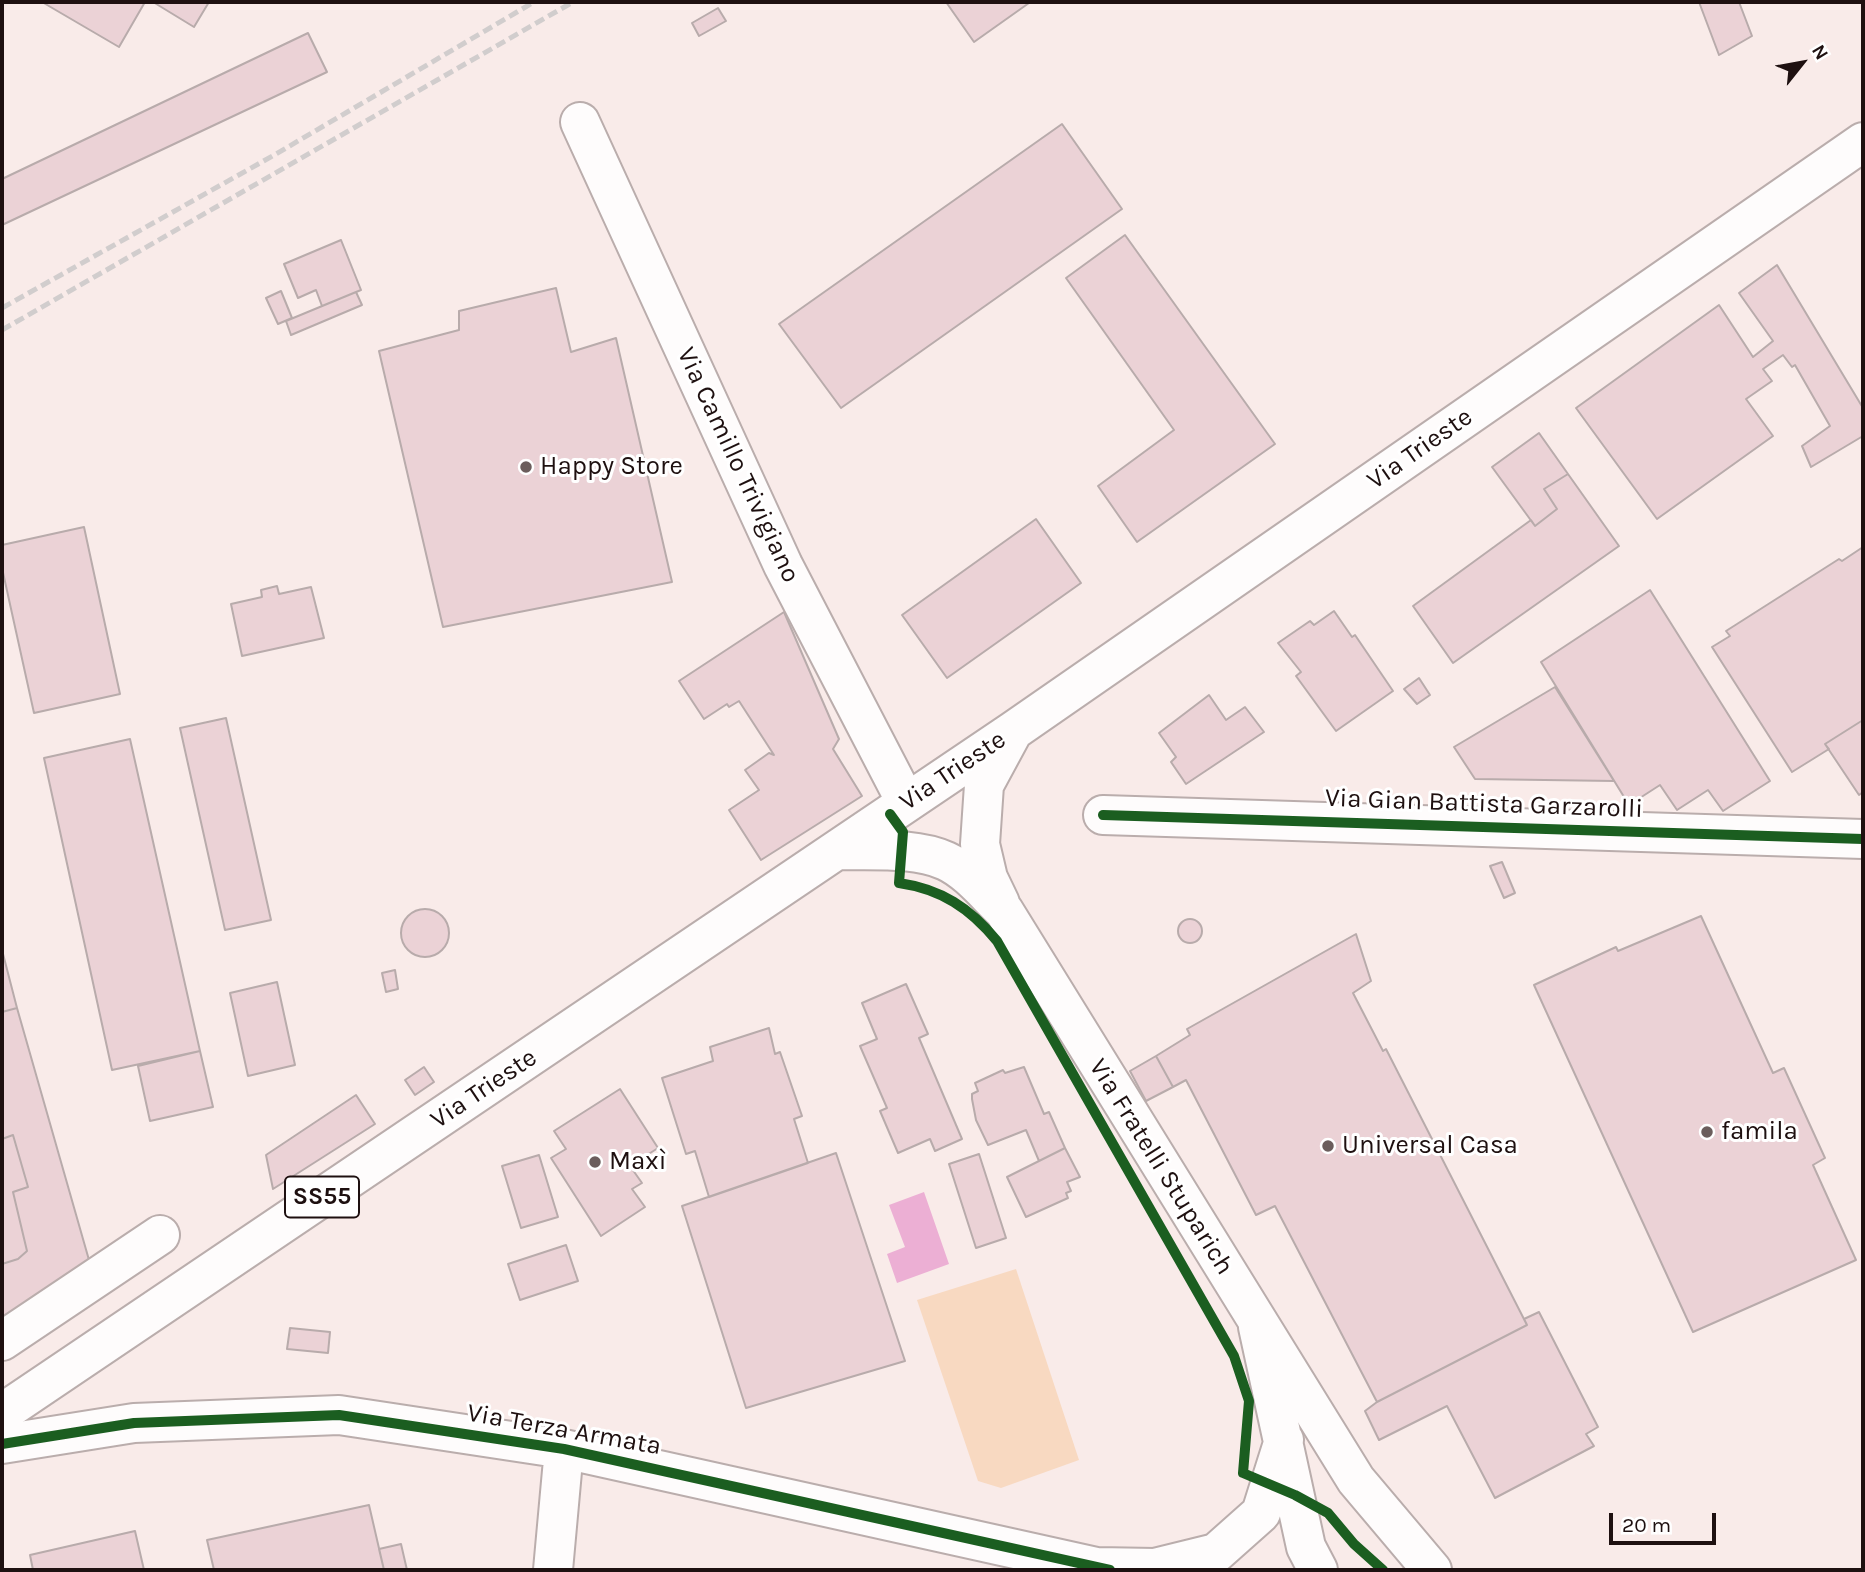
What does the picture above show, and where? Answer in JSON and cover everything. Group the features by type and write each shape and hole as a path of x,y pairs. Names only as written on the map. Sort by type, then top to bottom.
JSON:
{"main road":[{"name":"Via Camillo Trivigiano","path":"580,122 783,565 906,802 946,861"},
{"name":"Via Trieste","path":"2,1413 1013,731 1862,144"},
{"path":"1004,911 988,878 980,844 984,785 1013,731"},
{"name":"Via Gian Battista Garzarolli","path":"1103,815 1863,839"},
{"name":"Via Fratelli Stuparich","path":"838,850 901,851 946,861 968,876 1004,911 1356,1480 1432,1570"},
{"path":"2,1341 160,1235"},
{"path":"1258,1325 1306,1548 1318,1570"},
{"name":"Via Terza Armata","path":"2,1444 134,1423 339,1415 565,1449 1104,1569 1156,1568 1216,1553 1261,1513 1284,1440"},
{"name":"Via Terza Armata","path":"553,1570 565,1449"}],"shaded area":[{"path":"924,1192 949,1264 897,1283 887,1254 905,1247 889,1205"},
{"path":"1016,1269 1079,1460 1001,1488 978,1481 917,1300"}],"building":[{"path":"42,2 145,2 119,47"},
{"path":"153,2 209,2 194,27"},
{"path":"946,2 1029,2 1029,3 974,42"},
{"path":"1699,2 1739,2 1752,36 1719,55"},
{"path":"718,8 726,21 699,36 692,23"},
{"path":"308,33 327,72 2,225 2,179"},
{"path":"1062,124 1122,209 841,408 779,324"},
{"path":"1125,235 1275,444 1137,542 1098,486 1174,430 1066,278"},
{"path":"341,240 361,290 322,306 316,290 298,298 284,264"},
{"path":"1777,265 1863,408 1863,436 1811,467 1802,446 1830,426 1795,365 1792,367 1783,355 1763,369 1772,381 1746,399 1773,436 1657,519 1576,408 1719,305 1753,357 1773,341 1739,293"},
{"name":"Happy Store","path":"556,288 571,352 616,338 672,582 443,627 379,351 459,330 459,311"},
{"path":"281,291 292,318 278,324 266,298"},
{"path":"356,292 362,305 291,335 286,321"},
{"path":"1539,433 1568,474 1544,489 1557,509 1535,526 1492,467"},
{"path":"1568,474 1619,546 1453,663 1413,606 1531,520 1535,526 1557,509 1544,489"},
{"path":"1036,519 1081,583 947,678 902,615"},
{"path":"84,527 120,694 34,713 2,568 2,545"},
{"path":"1863,547 1863,720 1825,744 1829,749 1792,772 1712,647 1730,636 1726,631 1839,559 1842,561"},
{"path":"277,586 279,594 311,587 324,638 242,656 231,604 262,597 261,590"},
{"path":"1650,590 1770,781 1723,811 1708,790 1677,810 1660,785 1629,805 1541,662"},
{"path":"1334,611 1352,637 1355,635 1393,691 1336,731 1296,676 1301,672 1278,643 1310,621 1314,625"},
{"path":"784,612 839,739 833,749 862,796 761,860 729,810 759,790 745,770 769,753 774,755 739,701 729,707 727,704 704,719 679,681"},
{"path":"1419,678 1430,695 1417,704 1404,689"},
{"path":"1555,687 1614,781 1475,779 1454,747"},
{"path":"1209,695 1226,720 1245,707 1264,732 1186,784 1171,762 1176,757 1159,733"},
{"path":"226,718 271,920 225,930 180,728"},
{"path":"1863,720 1863,792 1859,795 1825,744"},
{"path":"130,739 200,1051 112,1070 44,758"},
{"path":"1502,862 1515,893 1504,898 1490,866"},
{"path":"425,909 442,916 449,933 442,950 425,957 408,950 401,933 408,916"},
{"name":"famila","path":"1701,916 1773,1073 1784,1068 1825,1158 1813,1165 1856,1260 1693,1332 1534,985 1616,947 1618,951"},
{"path":"1190,919 1201,926 1202,931 1195,942 1190,943 1179,936 1178,931 1185,920"},
{"name":"Universal Casa","path":"1356,934 1371,981 1353,993 1383,1051 1386,1049 1527,1325 1377,1402 1275,1206 1256,1215 1186,1080 1173,1087 1156,1056 1190,1035 1187,1029"},
{"path":"2,950 17,1008 2,1012"},
{"path":"395,970 398,989 386,992 382,973"},
{"path":"277,982 295,1065 248,1076 230,993"},
{"path":"906,984 928,1034 919,1038 962,1139 935,1151 930,1139 898,1153 880,1111 887,1108 860,1046 877,1039 862,1003"},
{"path":"17,1008 91,1267 2,1326 2,1264 18,1259 27,1251 13,1192 28,1187 13,1135 2,1139 2,1012"},
{"path":"769,1028 775,1054 780,1052 802,1116 794,1119 808,1163 709,1197 695,1151 686,1154 662,1078 713,1061 710,1047"},
{"path":"200,1051 213,1107 150,1121 138,1066"},
{"path":"1156,1056 1173,1087 1146,1101 1130,1071"},
{"path":"424,1067 434,1082 415,1095 405,1080"},
{"path":"1024,1067 1044,1114 1049,1112 1065,1148 1039,1161 1026,1130 988,1145 976,1120 972,1099 972,1094 978,1091 975,1083 1003,1070 1005,1073"},
{"name":"Maxì","path":"620,1089 658,1148 630,1166 642,1183 632,1189 645,1207 601,1236 551,1158 566,1149 554,1131"},
{"path":"356,1095 375,1124 273,1189 266,1155"},
{"path":"13,1135 28,1187 13,1192 27,1251 18,1259 2,1264 2,1139"},
{"path":"1065,1148 1080,1177 1067,1182 1071,1191 1066,1193 1068,1198 1026,1217 1007,1177"},
{"path":"836,1153 905,1361 746,1408 682,1206"},
{"path":"979,1154 1006,1238 976,1248 949,1164"},
{"path":"539,1155 558,1217 521,1228 502,1166"},
{"path":"566,1245 578,1281 520,1300 508,1264"},
{"path":"1539,1312 1598,1427 1586,1434 1594,1446 1495,1498 1447,1406 1379,1440 1365,1411 1377,1402 1527,1325 1524,1319"},
{"path":"290,1328 330,1332 328,1353 287,1349"},
{"path":"369,1505 384,1570 214,1570 207,1540"},
{"path":"135,1531 144,1570 33,1570 30,1555"},
{"path":"401,1544 407,1570 384,1570 379,1549"}],"railway":[{"path":"2,308 276,154 534,2"},
{"path":"2,330 573,2"}],"cycle path":[{"path":"890,814 903,832 899,883 928,890 954,902 976,919 997,941 1234,1356 1249,1401 1243,1473 1295,1495 1328,1513 1354,1544 1383,1570"},
{"path":"1103,815 1863,839"},
{"path":"2,1444 134,1423 339,1415 564,1449 1110,1570"}],"place":[{"name":"Happy Store","path":"526,467"},
{"name":"famila","path":"1707,1132"},
{"name":"Universal Casa","path":"1328,1146"},
{"name":"Maxì","path":"595,1162"}]}
